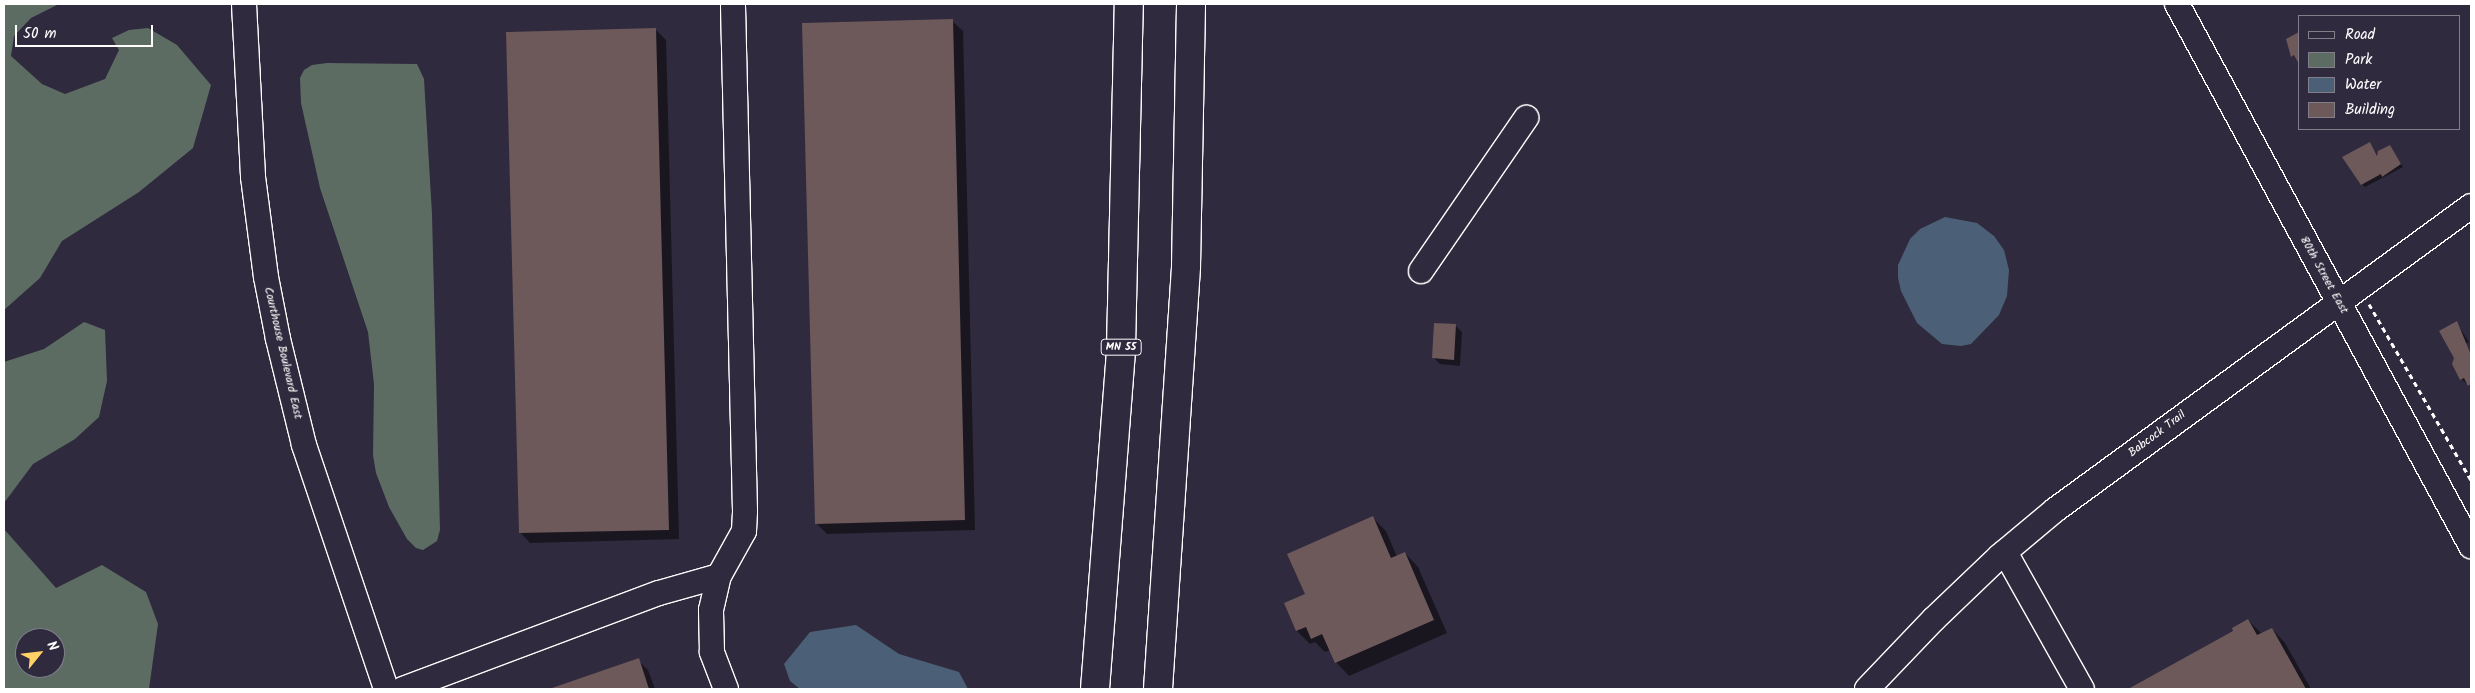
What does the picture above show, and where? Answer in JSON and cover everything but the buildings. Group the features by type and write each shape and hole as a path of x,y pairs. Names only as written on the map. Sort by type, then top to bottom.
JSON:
{"highway":[{"name":"MN 55","path":"1095,689 1121,348 1129,4"},
{"path":"1158,689 1186,266 1191,4"}],"street":[{"name":"Courthouse Boulevard East","path":"244,4 253,177 266,277 278,339 304,445 386,689"},
{"path":"726,689 712,652 710,630 719,576 744,531 746,511 733,4"},
{"name":"80th Street East","path":"2177,4 2471,546"},
{"path":"1421,271 1526,118"},
{"name":"Babcock Trail","path":"1866,689 1934,619 2006,552 2087,486 2338,301 2471,206"},
{"path":"2006,552 2082,689"},
{"path":"404,689 659,593 719,576"}],"path":[{"path":"2359,286 2471,480"}],"green space":[{"path":"4,4 59,4 31,18 14,36 11,56 42,84 65,94 105,79 119,50 112,38 129,30 148,28 177,45 211,85 193,148 139,192 62,241 40,278 4,310"},
{"path":"327,63 417,64 424,79 432,214 440,530 437,541 423,550 416,548 407,539 389,507 376,473 373,455 374,384 368,332 320,188 301,103 300,78 304,70 312,65"},
{"path":"84,322 105,330 107,381 99,417 75,439 33,464 4,503 4,362 44,349"},
{"path":"4,529 56,588 102,565 146,592 158,624 149,689 4,689"}],"water":[{"path":"1945,217 1977,223 1994,236 2004,250 2009,270 2007,296 1999,315 1971,344 1961,346 1942,344 1917,323 1901,291 1898,278 1898,265 1910,239 1920,229"},
{"path":"856,625 899,654 959,672 968,689 800,689 790,681 784,664 810,632"}]}
